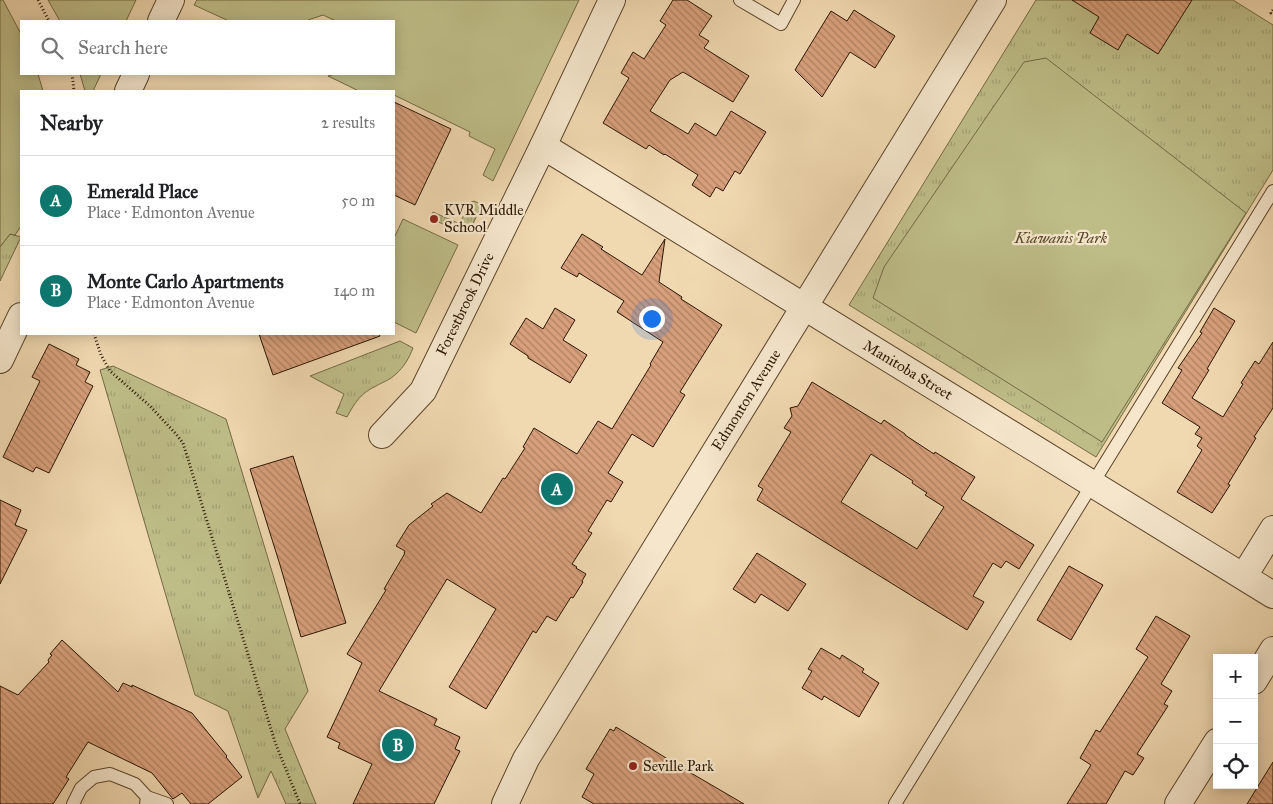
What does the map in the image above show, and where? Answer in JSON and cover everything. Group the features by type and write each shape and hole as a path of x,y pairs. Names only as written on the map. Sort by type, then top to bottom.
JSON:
{"street":[{"path":"162,20 172,0"},
{"name":"Forestbrook Drive","path":"382,435 422,391 543,146 612,0"},
{"name":"Edmonton Avenue","path":"504,804 526,759 993,0"},
{"path":"128,90 136,75"},
{"name":"Manitoba Street","path":"543,146 1273,595"},
{"path":"0,360 20,318"},
{"path":"1244,576 1273,529"},
{"path":"1258,674 1273,650"},
{"path":"1178,804 1216,744"}],"lane":[{"path":"740,0 781,24 794,0"},
{"path":"895,804 1273,191"},
{"path":"73,804 81,788 94,778 110,774 135,784 146,800 167,804"}],"path":[{"path":"38,0 48,20"},
{"path":"72,75 74,90"},
{"path":"94,335 101,355 110,371 150,406 182,443 274,742 300,804"}],"green space":[{"path":"0,0 3,0 20,32 20,75 38,75 43,90 20,90 20,228 15,235 10,234 0,247"},
{"path":"48,0 136,0 126,20 59,20"},
{"path":"197,0 579,0 493,181 483,175 495,149 469,136 470,132 395,95 395,90 357,90 328,76 395,75 395,20 334,20 323,15 308,20 227,20 194,5"},
{"name":"Kiawanis Park","path":"1036,0 1233,0 1273,25 1273,170 1096,457 849,305"},
{"name":"Kiawanis Park","path":"1046,58 1246,213 1102,442 873,298 884,267 1024,62"},
{"path":"80,75 101,75 93,90 85,90"},
{"path":"474,201 482,205 469,232 460,232 430,218 433,212 460,224 469,203"},
{"path":"403,219 458,245 416,333 395,322 395,236"},
{"path":"10,234 20,237 0,281 0,247"},
{"path":"400,341 413,348 404,365 391,378 362,395 347,417 336,413 344,394 310,376"},
{"path":"113,366 226,419 308,691 285,729 316,804 286,804 271,771 258,798 228,711 195,695 100,370"}],"building":[{"path":"673,0 687,0 712,16 699,35 709,41 704,48 749,76 733,102 683,72 670,80 650,111 688,134 695,123 716,136 731,111 766,132 740,174 735,171 723,191 716,187 710,197 692,185 698,175 649,145 646,149 603,123 629,78 621,73 633,52 644,59 666,25 660,21"},
{"path":"1072,0 1192,0 1158,54 1127,34 1118,50 1090,33 1099,17"},
{"path":"854,10 895,36 875,68 850,52 822,97 795,70 831,11 847,21"},
{"path":"395,102 451,129 415,205 395,195"},
{"path":"582,234 603,247 601,249 642,275 665,239 659,282 682,297 681,299 722,325 680,392 685,395 653,447 632,434 608,473 623,482 611,502 607,500 588,531 592,533 572,564 586,574 583,582 556,621 547,616 536,633 533,631 486,709 449,687 496,609 447,579 379,691 437,719 434,725 460,737 455,749 460,751 434,804 353,804 372,764 338,748 340,743 327,737 362,663 347,654 386,590 384,589 405,553 405,551 396,546 409,525 433,506 431,504 447,493 481,513 525,448 523,447 534,428 577,454 598,421 612,429 663,342 617,312 624,301 579,273 577,277 561,268"},
{"path":"555,308 575,320 563,340 587,355 570,383 528,358 528,356 510,344 526,318 543,329"},
{"path":"1214,308 1235,321 1192,398 1223,417 1255,361 1259,364 1273,342 1273,408 1254,437 1256,438 1212,513 1177,492 1202,450 1197,446 1202,438 1195,434 1200,427 1162,403 1182,370 1178,368 1202,333 1200,332"},
{"path":"259,335 380,336 273,375"},
{"path":"49,344 79,359 76,365 90,372 85,382 93,386 49,473 36,467 33,472 3,457 40,381 32,377"},
{"path":"812,382 881,424 884,420 934,454 935,452 975,477 961,499 1034,545 1019,569 1006,561 1001,568 993,563 973,596 984,602 967,630 757,500 763,489 758,486 791,432 784,428 792,416 790,408 798,406","holes":["871,454 913,481 912,483 927,493 925,495 944,507 917,549 841,502"]},
{"path":"293,456 346,623 301,637 250,469"},
{"path":"0,500 21,510 15,525 27,530 0,584"},
{"path":"757,553 806,584 788,611 761,594 755,603 733,589"},
{"path":"1069,566 1103,585 1071,640 1037,620"},
{"path":"1156,616 1190,636 1161,684 1172,691 1164,704 1168,706 1137,754 1144,758 1133,775 1125,771 1106,804 1067,804 1091,765 1080,758 1096,730 1100,732 1148,657 1136,649"},
{"path":"62,640 118,692 123,683 132,687 132,685 192,713 242,777 208,804 191,804 182,793 173,799 152,773 88,742 66,777 69,779 53,804 0,804 0,686 18,695 49,662 48,660 52,655 50,654"},
{"path":"821,648 840,659 842,655 864,669 862,672 879,683 859,717 824,696 822,700 802,688 812,671 808,669"},
{"name":"Seville Park","path":"616,727 744,804 594,804 582,797 594,774 586,769 610,729 614,731"},
{"path":"1273,762 1273,804 1247,804"}],"place":[{"name":"KVR Middle School","path":"434,219"},
{"name":"Emerald Place","path":"557,489"},
{"name":"Monte Carlo Apartments","path":"398,745"},
{"name":"Seville Park","path":"633,766"}]}
